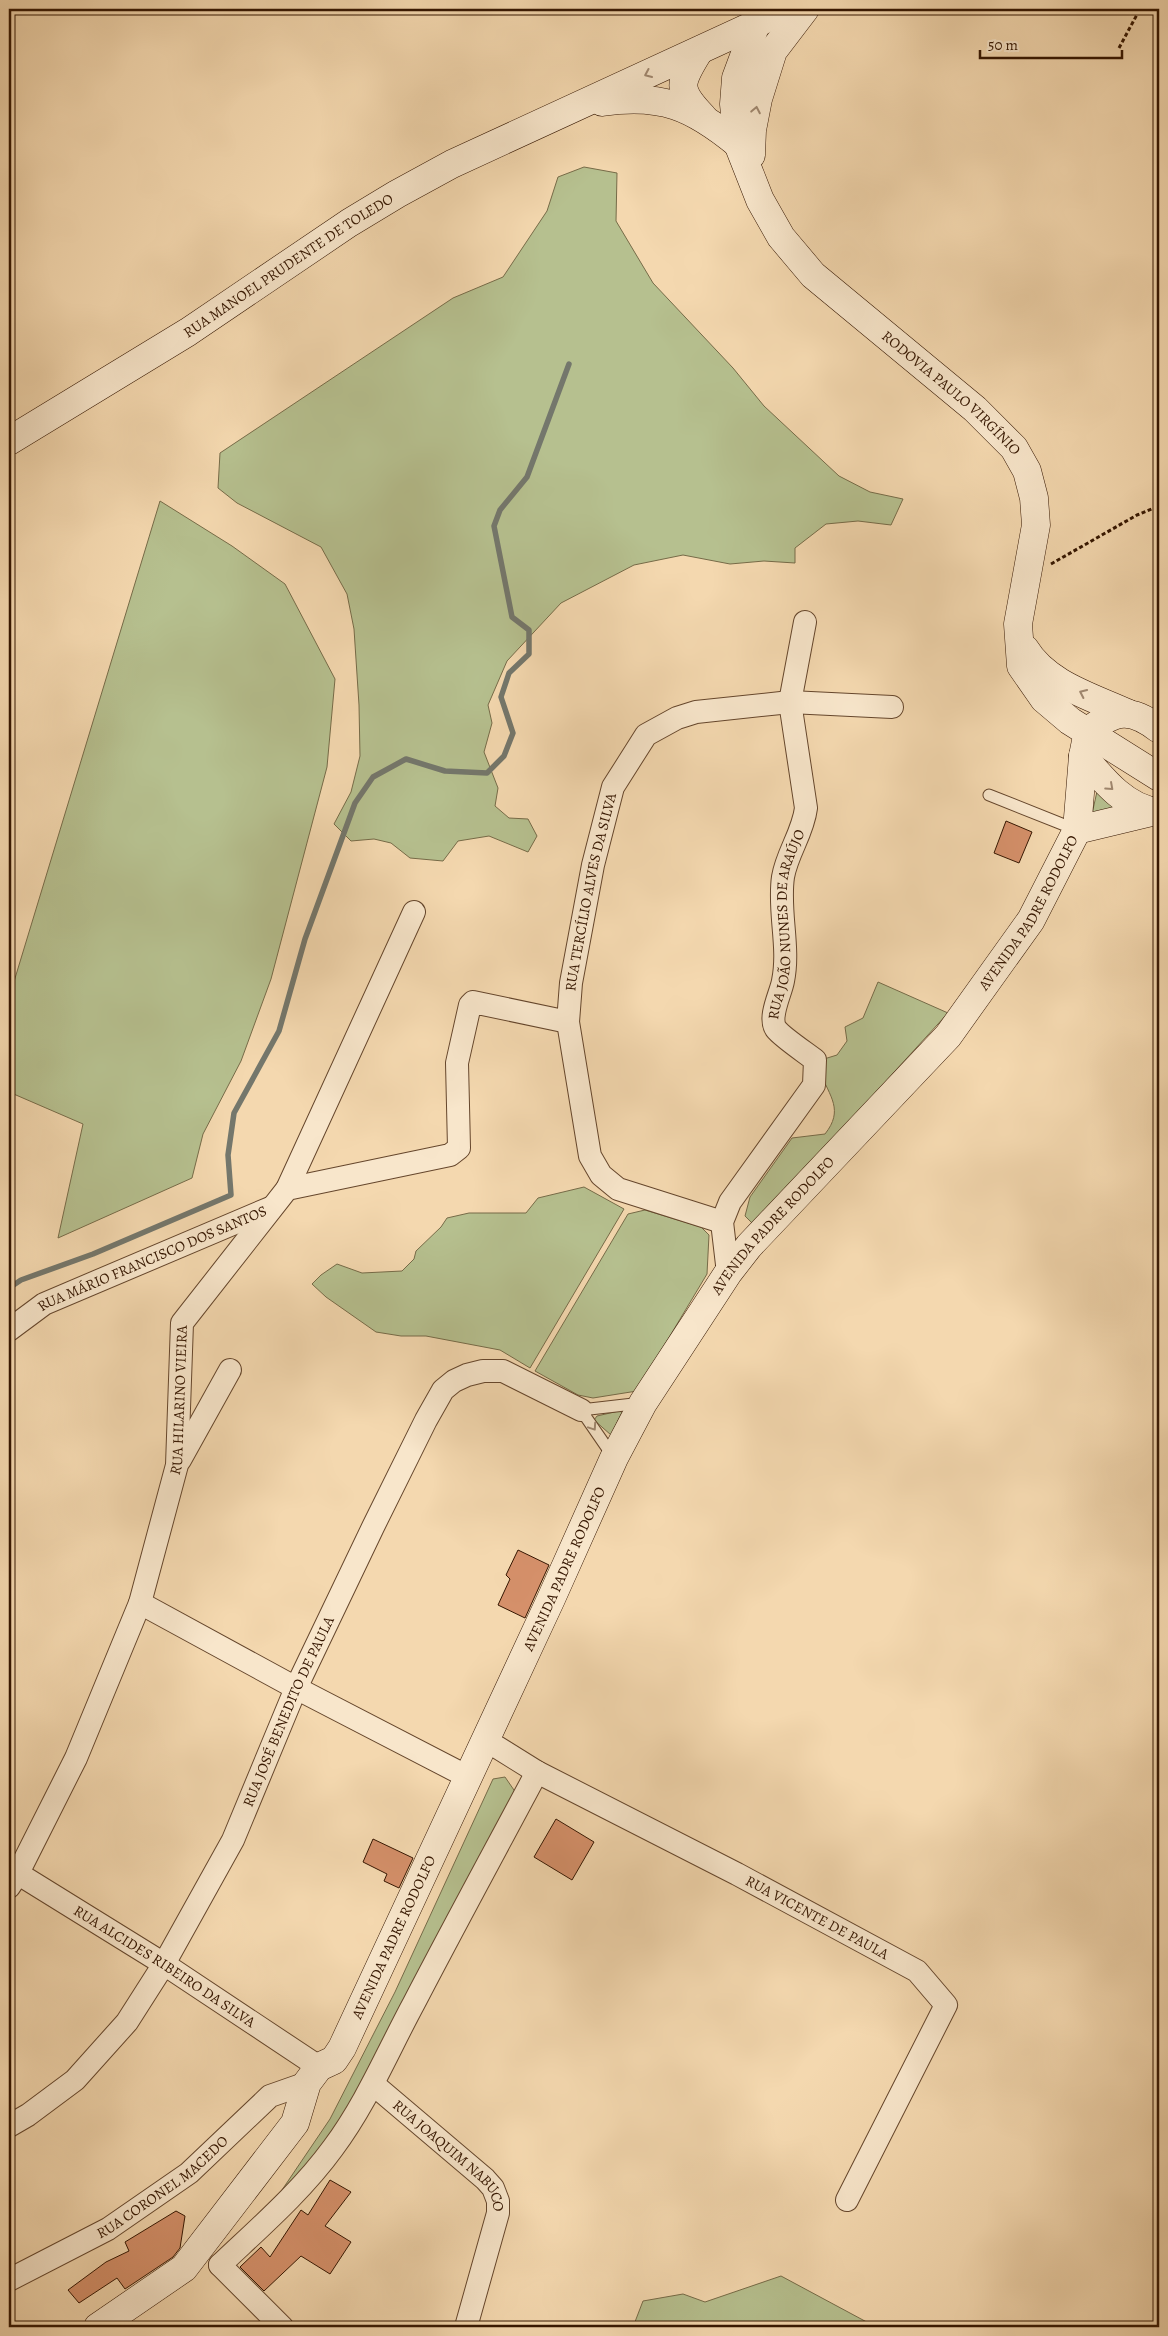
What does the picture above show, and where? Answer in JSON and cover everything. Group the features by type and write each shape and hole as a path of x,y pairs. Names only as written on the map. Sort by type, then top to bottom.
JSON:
{"street":[{"path":"756,24 783,9"},
{"path":"750,176 752,130 758,99 773,51 804,9"},
{"name":"RUA MANOEL PRUDENTE DE TOLEDO","path":"9,441 188,332 349,223 397,194 452,164 756,24"},
{"name":"RODOVIA PAULO VIRGÍNIO","path":"756,24 736,78 734,104 738,144 750,176 781,237 813,275 975,410 1014,448 1028,471 1034,498 1036,525 1018,624 1021,666 1044,698 1057,710 1086,744 1159,777"},
{"path":"699,51 686,72 683,88 686,100 703,117"},
{"name":"RUA MANOEL PRUDENTE DE TOLEDO","path":"576,106 627,98 661,101 710,120 738,144"},
{"name":"RUA JOÃO NUNES DE ARAÚJO","path":"722,1222 730,1202 814,1085 815,1060 776,1029 773,1020 784,979 784,876 805,822 806,808 790,702 805,622"},
{"path":"1020,641 1030,659 1044,672 1127,713 1150,722 1159,729"},
{"name":"RUA TERCÍLIO ALVES DA SILVA","path":"722,1222 618,1189 606,1181 597,1170 589,1151 568,1022 571,983 590,885 613,787 646,735 677,718 696,712 790,702 892,707"},
{"path":"1127,713 1106,718 1086,744 1106,783 1121,796 1156,812"},
{"name":"AVENIDA PADRE RODOLFO","path":"313,2075 334,2060 342,2048 484,1739 551,1599 614,1458 643,1402 728,1273 749,1246 948,1036 1032,920 1077,830 1086,744"},
{"name":"AVENIDA PADRE RODOLFO","path":"1077,830 1156,812"},
{"path":"287,1189 414,912"},
{"path":"287,1189 450,1155 459,1148 457,1063 470,1006 473,1002 568,1022"},
{"name":"RUA HILARINO VIEIRA","path":"12,1877 76,1758 140,1603 177,1465 182,1323 287,1189"},
{"name":"RUA MÁRIO FRANCISCO DOS SANTOS","path":"9,1330 44,1304 273,1206"},
{"path":"722,1222 728,1273"},
{"path":"177,1465 230,1370"},
{"name":"RUA JOSÉ BENEDITO DE PAULA","path":"9,2126 28,2115 75,2080 127,2022 164,1964 233,1840 296,1688 377,1518 443,1390 454,1381 467,1375 482,1371 503,1371 581,1410"},
{"path":"140,1603 296,1688 468,1777"},
{"name":"RUA VICENTE DE PAULA","path":"484,1739 537,1772 737,1874 917,1971 946,2004 930,2040 847,2200"},
{"path":"184,2268 220,2265 287,2201 313,2173 348,2126 373,2084 425,1980 537,1772"},
{"name":"RUA ALCIDES RIBEIRO DA SILVA","path":"12,1877 164,1964 313,2075"},
{"path":"98,2327 184,2268 295,2123 313,2075"},
{"name":"RUA CORONEL MACEDO","path":"9,2280 108,2229 190,2173 270,2096 313,2075"},
{"name":"RUA JOAQUIM NABUCO","path":"373,2084 475,2170 493,2188 498,2201 498,2213 466,2327"},
{"path":"220,2265 282,2327"}],"lane":[{"path":"989,795 1077,830"},
{"path":"614,1458 581,1410 643,1402"}],"path":[{"path":"1119,48 1140,9"},
{"path":"1027,579 1129,519 1159,506"}],"green space":[{"path":"584,167 617,173 616,221 653,283 733,368 764,406 839,476 870,492 903,499 891,525 858,521 826,524 795,548 795,563 764,561 730,564 683,555 634,565 561,603 507,661 488,705 492,723 484,752 498,788 495,806 509,818 528,819 537,836 528,852 489,836 458,841 443,861 410,858 391,843 374,839 351,841 334,824 351,792 360,756 354,629 347,594 321,547 237,503 218,488 220,453 453,298 503,277 547,211 558,177"},
{"path":"160,501 232,546 285,584 335,679 327,767 271,979 241,1061 203,1134 192,1178 58,1238 83,1124 9,1092 9,998"},
{"path":"1098,787 1118,806 1092,814"},
{"path":"878,982 948,1013 769,1209 753,1224 745,1216 750,1197 792,1138 825,1134 831,1125 834,1118 833,1103 820,1072 824,1059 837,1055 847,1041 845,1027 863,1018"},
{"path":"584,1187 624,1209 530,1368 500,1350 426,1336 401,1336 376,1332 326,1297 312,1284 337,1264 362,1273 402,1271 414,1259 416,1251 441,1227 447,1218 469,1213 526,1213 538,1198"},
{"path":"645,1210 701,1227 709,1235 707,1274 637,1391 593,1398 578,1395 535,1371 628,1214"},
{"path":"623,1410 611,1435 594,1420 597,1416"},
{"path":"505,1777 516,1793 338,2128 263,2218 330,2119 395,1992 493,1779"},
{"path":"781,2276 876,2327 633,2327 643,2301 683,2294 705,2302"}],"building":[{"path":"1006,821 1032,832 1019,863 994,853"},
{"path":"518,1550 549,1565 525,1618 498,1605 510,1579 506,1575"},
{"path":"556,1819 594,1842 572,1880 534,1857"},
{"path":"373,1839 413,1858 399,1888 384,1881 387,1874 363,1862"},
{"path":"330,2180 351,2192 325,2226 351,2242 330,2274 301,2256 264,2291 240,2267 261,2247 270,2257 301,2210 308,2215"},
{"path":"176,2211 185,2216 180,2248 173,2257 125,2289 117,2278 79,2303 68,2290 106,2262 129,2251 125,2242"}],"waterway":[{"path":"9,1288 21,1280 93,1254 231,1195 228,1155 234,1113 279,1031 305,939 355,803 373,777 406,759 445,771 487,773 504,756 513,733 501,697 509,673 529,654 529,630 512,617 494,526 500,510 527,477 569,364"}]}
